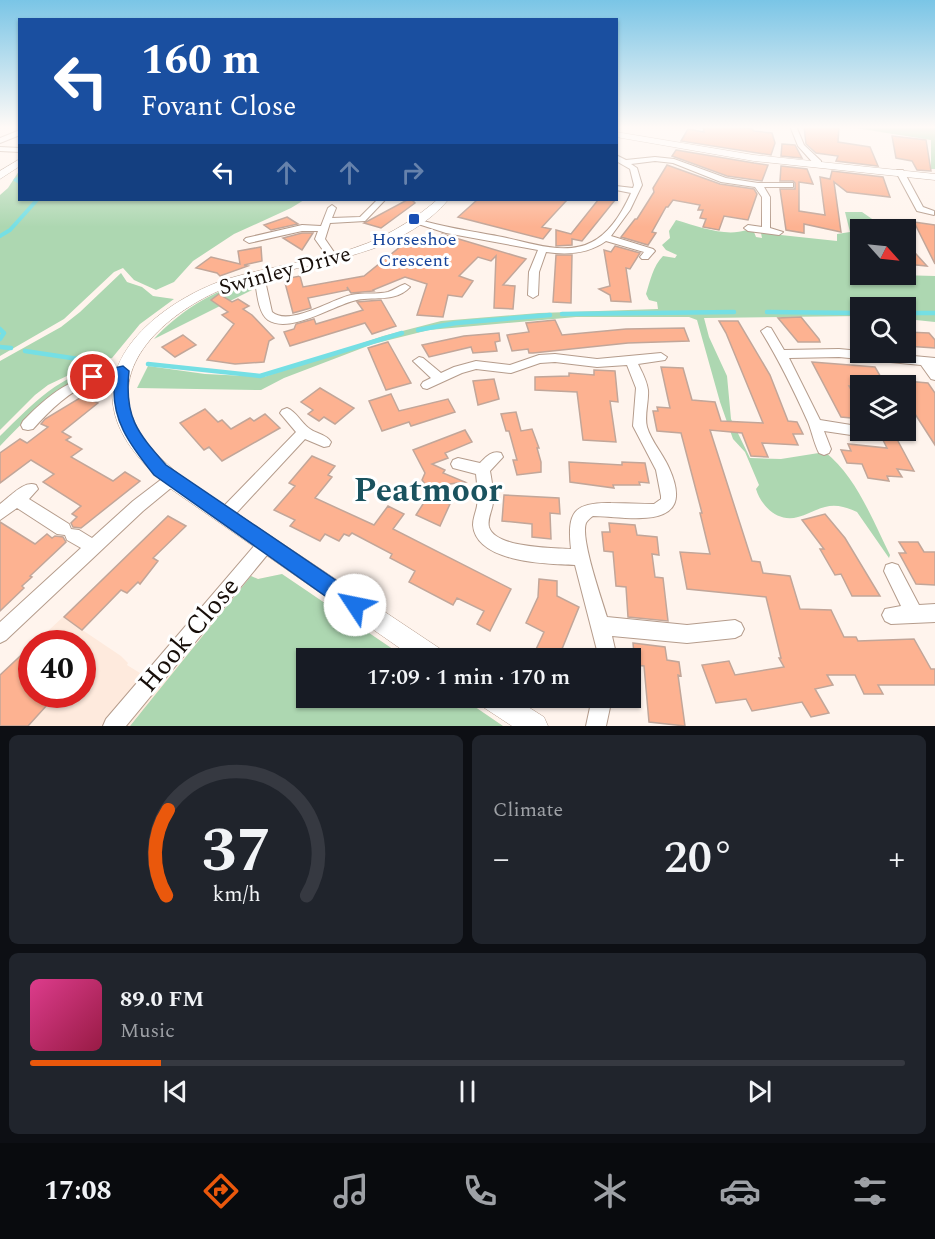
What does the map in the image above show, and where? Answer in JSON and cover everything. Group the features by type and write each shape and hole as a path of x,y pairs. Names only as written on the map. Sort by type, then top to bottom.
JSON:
{"street":[{"path":"416,222 442,231 543,248 582,250 607,238 636,192 636,173 622,160"},
{"path":"626,162 649,160"},
{"path":"666,160 720,179 758,185 790,185"},
{"path":"784,160 935,177"},
{"path":"815,160 818,163"},
{"path":"0,170 18,161"},
{"path":"0,176 18,162"},
{"path":"900,172 920,209"},
{"path":"758,185 766,197 766,230"},
{"path":"618,188 636,192"},
{"path":"249,240 302,228 362,219 380,201"},
{"name":"Swinley Drive","path":"419,648 172,479 150,459 130,431 120,403 120,384 123,371 134,350 151,330 182,306 220,287 372,246 416,222 442,201"},
{"path":"332,208 320,241 333,258"},
{"path":"908,210 920,209 932,213"},
{"path":"748,228 779,232"},
{"path":"607,238 650,251 645,258"},
{"path":"533,295 534,272 543,248"},
{"path":"259,276 267,313 276,321 311,314 354,298 398,300 405,287"},
{"path":"767,331 781,354 815,424 824,449"},
{"path":"781,354 839,353 930,362 935,376"},
{"path":"419,361 433,382 476,365 511,369 547,358 597,363 661,357"},
{"path":"606,648 602,626 581,557 577,533 578,522 590,509 656,511 668,503 669,496 663,470 640,426 642,388 631,361"},
{"path":"28,425 53,398 68,388 93,377 123,371"},
{"path":"287,413 304,432 324,442"},
{"path":"815,424 850,430"},
{"path":"224,516 254,488 285,450 304,432"},
{"path":"458,464 482,469 496,458"},
{"path":"482,469 486,496 481,529 486,537 505,547 525,553 581,557"},
{"path":"0,634 172,479"},
{"path":"0,513 31,489"},
{"path":"17,500 93,548"},
{"name":"Hook Close","path":"113,726 266,544"},
{"path":"892,571 914,613"},
{"path":"891,615 935,613"},
{"path":"602,626 687,634 735,628"},
{"path":"507,708 534,726"},
{"path":"596,726 600,708"}],"shaded area":[{"path":"282,574 391,648 296,648 296,708 477,708 503,726 140,713 130,726 0,726 0,675 18,658 18,708 96,708 96,639 121,656 128,663 127,665 161,686 251,576 258,579"},
{"path":"63,617 82,630 49,630"}],"green space":[{"path":"931,160 935,160 935,169 931,169"},
{"path":"18,173 18,201 302,201 234,234 193,261 174,282 156,290 134,280 123,268 114,272 64,319 0,356 0,195 8,188"},
{"path":"845,212 862,212 872,219 850,219 850,232"},
{"path":"676,220 721,232 747,230 754,232 756,237 762,238 761,233 837,241 837,234 850,232 850,285 916,285 916,275 935,276 935,322 916,320 916,297 850,297 850,316 704,318 709,337 727,376 731,419 750,458 781,459 825,452 846,473 855,486 890,555 889,558 857,512 853,510 841,506 829,506 801,516 784,518 766,507 758,495 756,489 759,485 745,452 733,439 697,320 689,317 576,317 429,330 373,344 284,378 261,390 137,388 148,366 205,374 264,377 383,336 441,321 539,313 658,309 657,302 649,300 646,294 652,274 663,256 675,258 677,255 666,250 662,245 670,238 669,231"},
{"path":"121,273 127,282 142,287 153,296 174,299 140,324 112,358 92,364 48,385 0,430 0,361 61,327"},
{"path":"248,285 252,290 154,339 184,312 209,296"},
{"path":"108,365 108,369 76,381 62,390 0,446 0,436 48,392 75,376"},
{"path":"282,574 391,648 296,648 296,708 477,708 503,726 130,726 251,576 258,579"}],"building":[{"path":"683,160 737,160 768,165 762,181 727,176"},
{"path":"875,160 878,166 836,161"},
{"path":"906,160 929,160 931,171 917,170 912,161"},
{"path":"667,165 720,184 754,189 757,194 748,220 724,216 719,230 703,227 706,219 700,218 703,210 698,210 700,205 673,200 666,207 652,232 656,233 648,245 621,237 637,219"},
{"path":"781,166 807,169 813,184 799,182 799,211 825,215 820,177 830,179 832,171 883,177 890,197 847,192 834,182 841,232 804,224 804,233 786,230 780,189 795,189 795,183 780,181"},
{"path":"405,201 415,203 381,228 364,223"},
{"path":"476,201 566,201 542,227 551,229 543,239 458,217"},
{"path":"597,201 614,201 582,241 572,239 572,245 556,246 556,230 571,234"},
{"path":"287,217 298,224 271,230 264,225"},
{"path":"916,222 935,225 935,264 916,226"},
{"path":"302,233 313,233 302,250 283,238"},
{"path":"442,234 526,259 503,285 515,286 513,309 494,308 496,256 491,261 478,257 459,276 473,281 462,297 448,295 443,317 417,315 427,284 405,277 374,291 351,293 347,287 348,290 308,298 311,308 293,313 284,279 300,276 303,287 364,276 411,238 432,243"},
{"path":"615,246 640,253 630,269 626,268 631,302 611,301 610,295 599,289 610,286 604,250 611,252"},
{"path":"261,247 262,261 244,265 248,266 220,276 217,273 196,268 211,257 240,264 238,251"},
{"path":"916,254 927,266 916,265"},
{"path":"556,255 572,255 571,303 553,302"},
{"path":"219,294 232,302 238,299 249,306 243,309 274,338 269,341 264,362 235,364 207,360 234,324 222,315 228,312 211,300"},
{"path":"381,300 396,326 372,334 365,323 290,346 284,332 294,329 296,324 314,319 316,324 363,310 357,302"},
{"path":"801,317 820,342 798,342 778,318"},
{"path":"555,320 562,335 626,329 684,328 689,341 628,343 533,353 529,353 528,349 512,351 507,335 529,332 526,323"},
{"path":"719,321 738,321 770,375 788,421 797,422 803,434 793,434 798,445 762,443 768,457 751,456 742,433 710,430 752,561 760,562 763,573 790,576 800,609 831,610 844,637 856,637 858,641 914,639 931,669 935,669 935,685 878,685 883,694 864,694 855,675 827,675 833,685 815,689 829,713 811,717 802,702 752,711 746,699 716,703 702,665 729,661 735,675 784,667 779,658 781,658 766,597 687,589 680,552 710,554 681,433 657,431 653,411 658,411 657,407 670,408 661,367 683,368 692,400 715,402 721,421 763,423"},
{"path":"916,332 929,333 935,340 935,348 916,347"},
{"path":"499,333 500,341 495,342 497,351 473,353 471,347 429,357 422,345 464,336"},
{"path":"183,335 196,345 175,357 162,347"},
{"path":"388,342 411,383 386,390 368,348"},
{"path":"812,362 875,367 880,375 850,375 850,418 841,417"},
{"path":"594,370 615,371 618,402 610,401 616,442 583,440 577,392 535,390 535,377 569,376 569,373 594,375"},
{"path":"494,379 499,399 478,405 473,381"},
{"path":"916,382 928,383 935,393 935,445 916,416"},
{"path":"320,388 354,408 335,424 324,417 319,421 308,414 313,410 301,402"},
{"path":"391,394 399,411 448,399 455,412 411,426 409,422 382,431 369,401"},
{"path":"83,396 98,403 62,432 71,437 66,440 82,449 71,457 113,481 125,472 140,481 81,528 73,527 71,523 77,517 72,514 81,506 43,482 54,474 31,460 0,483 0,453 20,439 27,443 48,427 41,424 45,419"},
{"path":"205,409 218,422 222,420 231,429 250,418 254,421 265,414 280,428 222,461 209,447 204,450 180,423"},
{"path":"516,412 521,431 532,429 539,448 537,448 541,472 517,475 513,460 517,460 509,431 506,431 501,414"},
{"path":"465,430 472,442 445,453 448,458 432,464 445,470 443,473 465,482 442,485 442,490 454,491 447,503 450,504 440,526 416,515 430,493 426,491 428,488 422,480 425,473 413,450"},
{"path":"884,441 898,441 914,471 897,469 902,477 887,476 889,481 868,478 862,464 847,463 841,450 851,451 848,444 887,448"},
{"path":"312,456 335,466 328,475 332,477 315,498 374,525 388,506 404,514 393,529 511,589 490,631 477,624 484,611 457,598 453,605 409,582 415,571 390,558 392,554 352,533 349,536 344,534 339,541 325,534 320,541 290,526 295,520 274,510 295,486 289,483"},
{"path":"569,462 622,465 622,462 645,463 649,483 613,485 614,488 570,482"},
{"path":"504,495 559,498 560,514 550,513 551,539 532,537 532,524 502,521"},
{"path":"825,514 845,538 880,596 852,596 841,574 835,575 820,549 824,549 802,520"},
{"path":"168,516 186,526 153,558 158,561 140,584 138,582 127,593 121,590 82,630 64,617"},
{"path":"0,522 35,544 47,534 52,538 63,537 66,542 30,576 32,577 22,586 24,588 0,611"},
{"path":"609,523 635,525 637,535 657,537 659,555 652,554 655,577 663,578 668,621 628,617 626,587 616,586 613,552 604,551 602,532 610,532"},
{"path":"899,542 918,542 924,552 935,552 935,585 916,584 899,553 906,553"},
{"path":"539,579 557,581 557,596 579,607 562,648 537,648 544,632 526,623 538,597"},
{"path":"633,643 665,647 667,660 679,662 681,676 678,675 685,726 649,722 644,666 641,666 641,648 633,648"},
{"path":"18,658 18,708 44,708 28,726 0,726 0,675"}],"waterway":[{"path":"18,178 15,180 18,182"},
{"path":"0,236 10,230 36,201"},
{"path":"562,314 734,312"},
{"path":"767,312 850,313"},
{"path":"916,313 935,313"},
{"path":"418,330 456,323 550,315"},
{"path":"0,329 4,333 0,339"},
{"path":"148,364 260,376 402,333"},
{"path":"0,347 11,348"},
{"path":"25,351 85,360"}],"place":[{"name":"Horseshoe Crescent","path":"414,219"}],"district":[{"name":"Peatmoor","path":"428,491"}],"route":[{"path":"93,377 123,371 120,394 125,421 137,443 160,470 355,605"}]}
